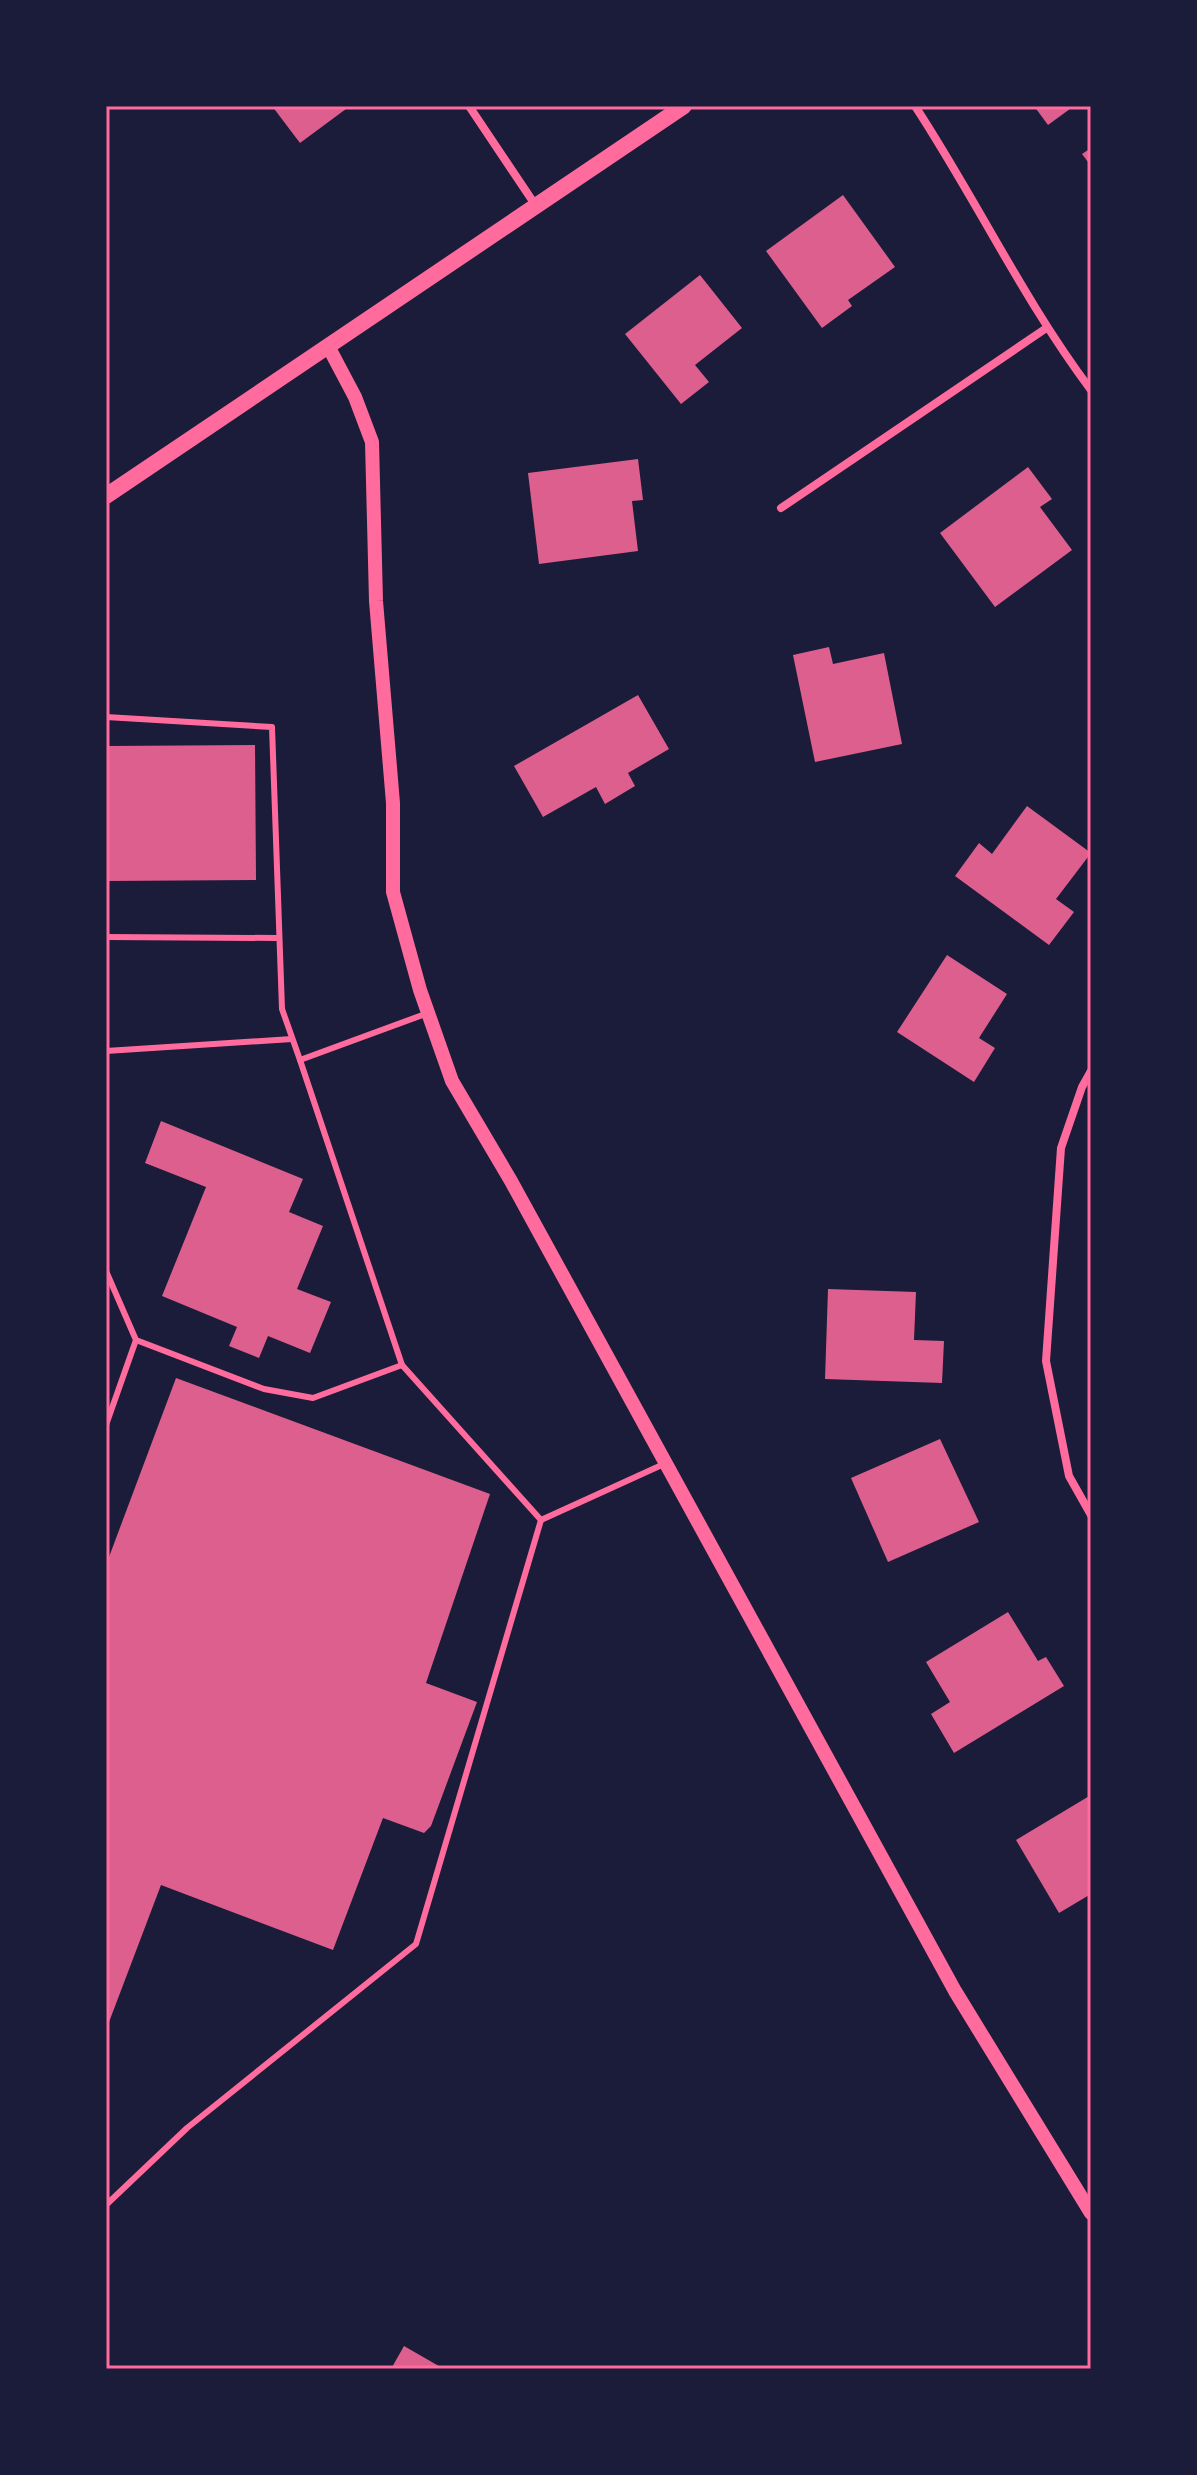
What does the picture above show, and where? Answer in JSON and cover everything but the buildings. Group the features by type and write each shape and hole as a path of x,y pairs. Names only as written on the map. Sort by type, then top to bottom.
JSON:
{"main road":[{"path":"106,496 684,106"}],"street":[{"path":"469,106 536,206"},
{"path":"915,106 963,180 1045,329 1091,390"},
{"path":"781,508 1045,329"},
{"path":"328,346 355,397 372,442 376,601 393,803 393,892 428,1013 452,1081 511,1181 955,1991 1091,2213"},
{"path":"1091,1071 1082,1087 1061,1148 1046,1361 1069,1476 1091,1515"}],"lane":[{"path":"106,717 272,727 276,938 282,1009 402,1365 541,1520"},
{"path":"106,937 276,938"},
{"path":"300,1060 428,1013"},
{"path":"106,1051 292,1039"},
{"path":"106,1271 136,1340 106,1425"},
{"path":"136,1340 264,1389 313,1398 402,1365"},
{"path":"106,2205 187,2128 416,1944 541,1520 666,1463"}]}
